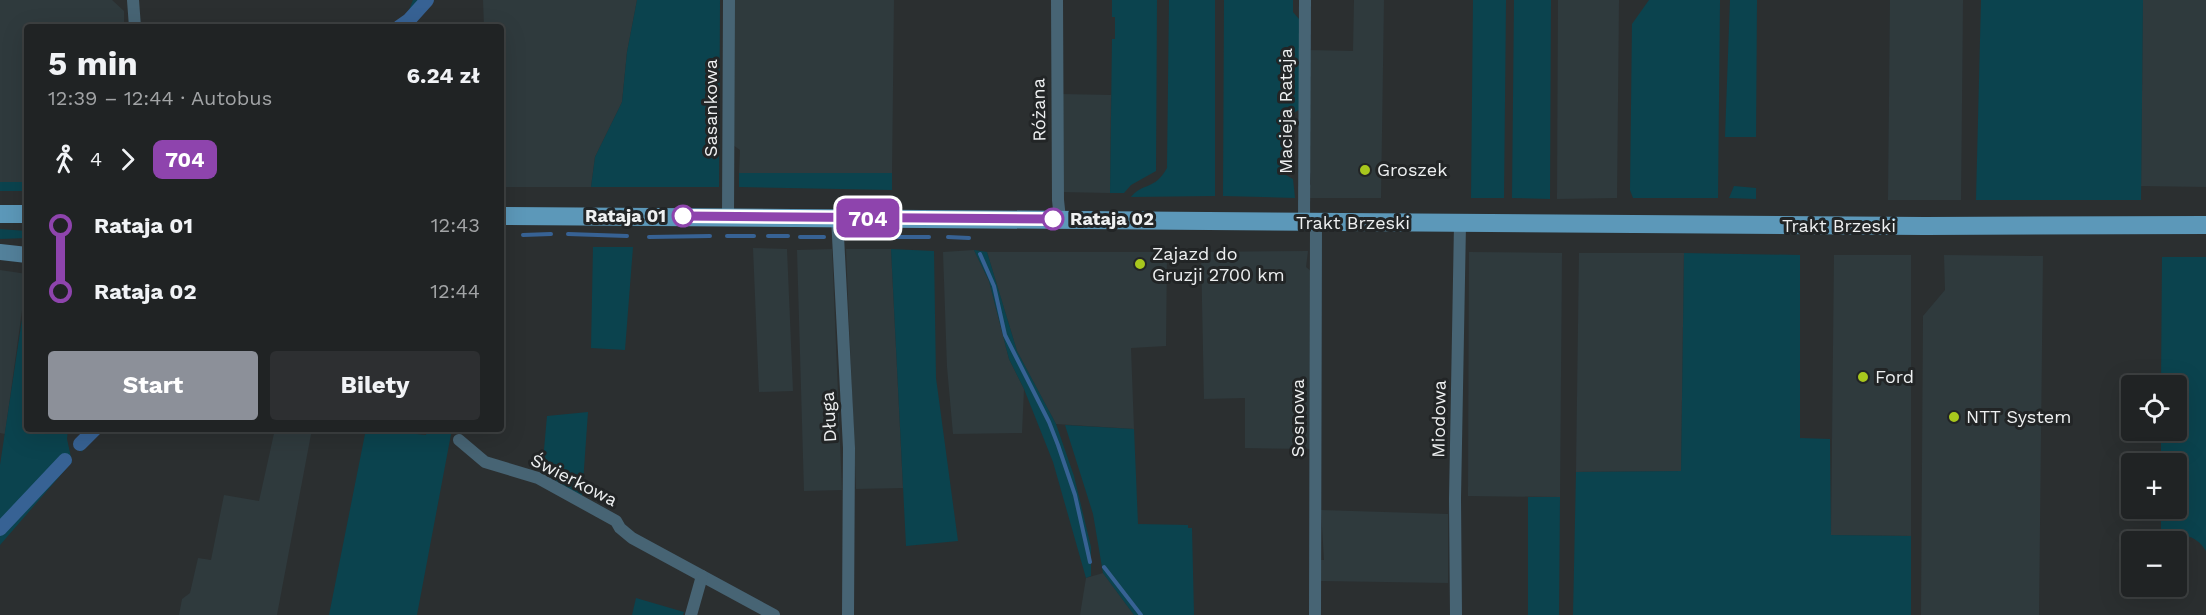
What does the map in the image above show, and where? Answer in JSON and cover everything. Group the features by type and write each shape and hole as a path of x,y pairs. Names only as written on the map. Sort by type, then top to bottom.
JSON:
{"main road":[{"path":"0,214 24,214"},
{"name":"Trakt Brzeski","path":"504,216 1460,224 2206,225"}],"street":[{"path":"133,0 135,24"},
{"name":"Sasankowa","path":"728,217 729,0"},
{"name":"Różana","path":"1057,0 1060,219"},
{"name":"Macieja Rataja","path":"1305,0 1310,222"},
{"name":"Długa","path":"837,218 849,448 848,615"},
{"name":"Sosnowa","path":"1310,222 1316,615"},
{"name":"Miodowa","path":"1456,615 1455,500 1460,224"},
{"path":"0,252 24,255"},
{"name":"Świerkowa","path":"459,440 485,462 520,471 557,487 616,521 620,528 632,538 774,615"},
{"path":"691,615 702,576"}],"shaded area":[{"path":"0,0 112,0 124,11 124,24 24,24 24,182 0,182"},
{"path":"413,0 433,0 409,24 396,24 405,17"},
{"path":"483,0 637,0 627,52 622,102 595,157 591,187 504,187 504,24 484,24"},
{"path":"637,0 720,0 719,187 591,187 595,157 622,102 627,52"},
{"path":"733,0 894,0 892,173 739,173 740,150 733,145"},
{"path":"1112,0 1157,0 1156,171 1131,185 1124,193 1110,193 1112,39 1115,39"},
{"path":"1169,0 1215,0 1215,196 1131,197 1135,192 1158,180 1167,168"},
{"path":"1224,0 1293,0 1293,12 1299,19 1299,110 1287,116 1288,128 1282,130 1284,174 1293,179 1295,198 1223,196"},
{"path":"1354,0 1384,0 1381,198 1308,198 1308,188 1311,184 1307,167 1308,50 1353,51"},
{"path":"1473,0 1506,0 1504,198 1471,198"},
{"path":"1514,0 1551,0 1550,199 1512,198"},
{"path":"1558,0 1619,0 1617,198 1557,199"},
{"path":"1649,0 1720,0 1718,198 1633,198 1630,190 1632,24"},
{"path":"1730,0 1757,0 1756,137 1725,137"},
{"path":"1890,0 1963,0 1961,200 1888,200"},
{"path":"1981,0 2143,0 2141,200 1976,200"},
{"path":"2143,0 2206,0 2206,187 2141,186"},
{"path":"1061,94 1111,95 1110,193 1060,192"},
{"path":"739,173 892,173 892,190 739,187"},
{"path":"0,182 24,182 24,191 0,191"},
{"path":"1734,186 1756,188 1756,199 1729,198"},
{"path":"0,229 24,231 24,238 0,239"},
{"path":"593,247 633,247 625,350 591,348"},
{"path":"753,248 787,249 793,391 759,392"},
{"path":"832,249 842,490 804,491 797,250"},
{"path":"846,249 891,249 903,488 856,489"},
{"path":"891,249 934,251 936,378 958,541 906,546"},
{"path":"974,250 989,281 1009,359 1024,389 1022,433 953,434 947,367 943,252"},
{"path":"974,250 987,252 1017,351 1056,424 1074,476 1091,547 1091,576 1086,578 1053,462 1024,389 1009,359 989,281"},
{"path":"1308,251 1306,267 1312,272 1311,449 1245,448 1245,398 1204,399 1201,252"},
{"path":"987,252 1167,252 1166,346 1131,348 1134,429 1056,424 1017,351"},
{"path":"1469,252 1562,253 1560,497 1468,496"},
{"path":"1579,253 1684,253 1681,471 1576,472"},
{"path":"1684,253 1800,255 1800,438 1830,439 1831,535 1911,536 1911,615 1573,615 1576,472 1681,471"},
{"path":"1834,255 1911,255 1911,536 1831,535"},
{"path":"1944,255 2043,256 2039,615 1921,615 1923,316 1945,290"},
{"path":"2162,257 2206,257 2206,551 2197,541 2187,536 2187,531 2161,531 2161,519 2187,519 2187,453 2161,453 2161,441 2187,441 2187,375 2161,375"},
{"path":"0,270 24,274 24,296 5,434 0,433"},
{"path":"24,306 24,432 68,432 72,462 0,545 0,465"},
{"path":"588,412 582,497 542,472 547,416"},
{"path":"1065,425 1134,429 1138,524 1188,525 1188,528 1192,528 1194,615 1134,615 1103,573 1093,514"},
{"path":"80,432 100,432 81,452"},
{"path":"274,432 311,432 277,615 179,615 182,599 190,593 198,558 211,560 224,495 259,501"},
{"path":"365,432 426,435 426,432 451,432 417,615 329,615"},
{"path":"1528,497 1560,497 1559,615 1528,615"},
{"path":"1321,510 1448,514 1448,583 1321,581 1321,560 1324,560"},
{"path":"1103,573 1134,615 1080,615 1086,578"},
{"path":"636,598 684,612 683,615 632,615"}],"waterway":[{"path":"403,24 427,0"},
{"path":"523,235 551,234"},
{"path":"568,234 627,236"},
{"path":"649,237 710,236"},
{"path":"727,236 754,236"},
{"path":"768,236 788,236"},
{"path":"800,237 824,237"},
{"path":"848,237 929,237"},
{"path":"948,237 969,238"},
{"path":"980,254 994,286 1005,335 1049,422 1058,445 1075,495 1090,562"},
{"path":"80,444 92,432"},
{"path":"0,529 65,460"},
{"path":"1104,567 1141,615"}],"bus line":[{"name":"704","path":"683,216 1053,219"}],"place":[{"name":"Groszek","path":"1365,170"},
{"name":"Rataja 01","path":"683,216"},
{"name":"Rataja 02","path":"1053,219"},
{"name":"Zajazd do Gruzji 2700 km","path":"1140,264"},
{"name":"Ford","path":"1863,377"},
{"name":"NTT System","path":"1954,417"}]}
